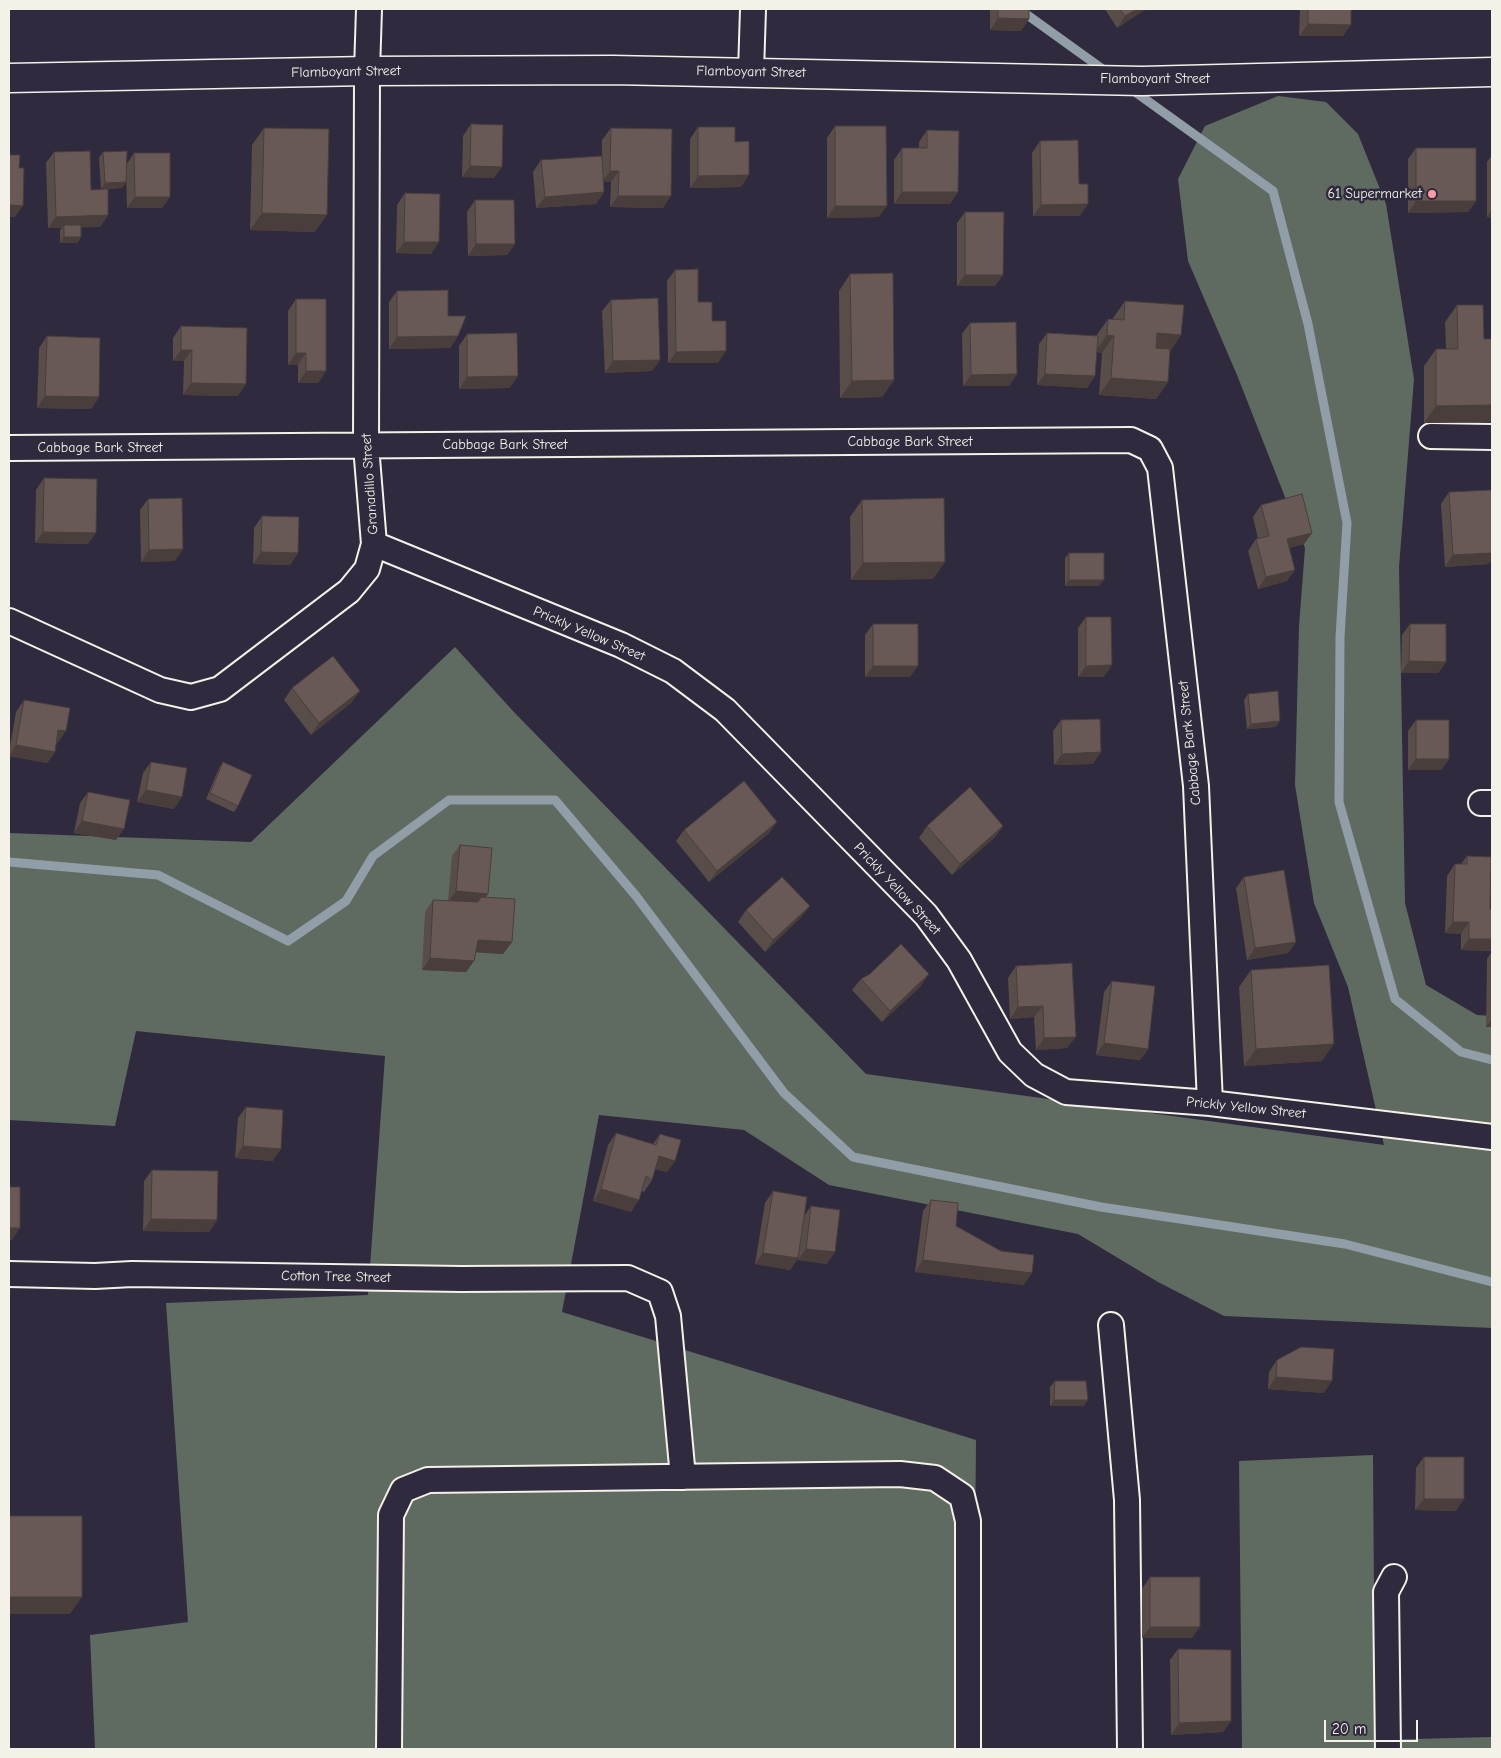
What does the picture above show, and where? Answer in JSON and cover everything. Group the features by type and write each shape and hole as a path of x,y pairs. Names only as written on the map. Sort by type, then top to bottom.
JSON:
{"street":[{"name":"Granadillo Street","path":"9,621 160,690 191,697 220,689 250,664 349,591 367,569 374,544 366,446 367,71 369,9"},
{"path":"752,72 753,9"},
{"name":"Flamboyant Street","path":"9,78 367,71 612,70 1142,81 1492,72"},
{"path":"1431,436 1492,438"},
{"name":"Cabbage Bark Street","path":"9,448 1131,440 1150,450 1160,468 1196,786 1210,1103"},
{"name":"Prickly Yellow Street","path":"374,544 620,645 673,672 725,710 926,915 959,960 1010,1052 1034,1075 1066,1092 1210,1103 1492,1137"},
{"name":"Cotton Tree Street","path":"9,1274 461,1279 628,1278 660,1292 668,1316 683,1477"},
{"path":"1111,1325 1127,1500 1130,1749"},
{"path":"389,1749 391,1515 403,1490 428,1480 900,1474 936,1478 962,1496 968,1521 968,1749"},
{"path":"1388,1749 1386,1592 1394,1577"}],"shaded area":[{"path":"1278,96 1326,102 1358,134 1386,204 1414,379 1399,567 1405,903 1426,985 1477,1015 1492,1016 1492,1328 1224,1316 1158,1282 1078,1234 829,1185 744,1130 599,1115 562,1312 976,1440 973,1749 95,1749 90,1635 188,1622 166,1303 368,1295 385,1056 136,1031 115,1126 9,1120 9,833 251,842 455,647 512,710 866,1074 1384,1145 1348,987 1314,903 1295,785 1299,626 1305,548 1237,375 1188,261 1178,179 1205,126"},
{"path":"1373,1455 1375,1740 1492,1737 1492,1749 1242,1749 1239,1461"}],"building":[{"path":"998,9 1029,9 1029,19 998,18"},
{"path":"1120,9 1137,9 1125,16"},
{"path":"1308,9 1351,9 1351,25 1308,24"},
{"path":"471,124 503,125 502,167 470,166"},
{"path":"835,126 886,126 887,206 835,206"},
{"path":"698,127 735,127 735,142 749,141 749,175 698,176"},
{"path":"264,128 329,129 327,215 262,213"},
{"path":"611,128 672,129 671,196 618,196 619,171 610,171"},
{"path":"927,130 959,131 958,192 902,192 902,148 927,148"},
{"path":"1078,140 1079,184 1088,184 1088,204 1041,205 1040,141"},
{"path":"1416,148 1476,148 1476,201 1416,201"},
{"path":"90,151 91,190 108,189 108,215 56,217 54,152"},
{"path":"127,151 126,182 105,183 103,152"},
{"path":"134,153 170,153 170,197 135,197"},
{"path":"9,155 20,155 19,168 24,168 23,206 9,205"},
{"path":"602,156 604,192 545,197 541,160"},
{"path":"405,193 440,194 439,242 404,242"},
{"path":"475,200 514,200 515,244 476,244"},
{"path":"965,212 1004,212 1003,275 965,275"},
{"path":"64,225 81,225 81,237 64,237"},
{"path":"698,269 698,302 712,302 712,321 726,321 726,351 676,352 675,270"},
{"path":"893,273 894,380 852,381 850,274"},
{"path":"448,290 448,316 466,316 458,336 397,337 397,291"},
{"path":"658,298 660,360 613,361 611,300"},
{"path":"296,299 326,299 326,371 306,371 306,353 296,353"},
{"path":"1125,301 1184,305 1181,335 1157,333 1156,348 1170,349 1168,382 1111,378 1114,336 1107,335 1108,319 1124,320"},
{"path":"1457,305 1483,305 1484,339 1492,339 1492,405 1436,406 1436,349 1458,349"},
{"path":"1016,322 1017,374 971,375 970,323"},
{"path":"181,326 247,328 246,384 191,383 192,350 181,350"},
{"path":"517,333 518,376 467,377 467,334"},
{"path":"1047,333 1098,336 1095,376 1045,374"},
{"path":"47,336 100,338 99,397 45,396"},
{"path":"44,478 97,479 96,533 43,532"},
{"path":"1492,490 1492,553 1453,555 1449,492"},
{"path":"1302,494 1312,533 1287,539 1295,570 1266,577 1256,539 1269,536 1261,505"},
{"path":"182,498 183,549 149,550 148,499"},
{"path":"944,498 945,562 863,563 862,500"},
{"path":"262,516 299,517 298,553 261,552"},
{"path":"1069,553 1104,553 1104,580 1069,580"},
{"path":"1086,617 1111,617 1112,665 1086,666"},
{"path":"873,624 918,624 918,666 873,666"},
{"path":"1410,624 1446,624 1446,662 1409,661"},
{"path":"333,656 360,691 319,723 292,688"},
{"path":"1278,691 1280,721 1251,724 1248,694"},
{"path":"24,700 70,708 66,731 58,730 55,752 16,745"},
{"path":"1100,719 1101,752 1062,754 1061,720"},
{"path":"1416,720 1449,720 1449,759 1416,759"},
{"path":"151,762 187,768 182,797 146,790"},
{"path":"223,762 252,775 238,806 210,793"},
{"path":"744,781 777,822 717,871 684,830"},
{"path":"970,787 1003,826 960,864 927,826"},
{"path":"88,792 130,800 124,829 82,821"},
{"path":"460,845 492,848 488,894 456,891"},
{"path":"1467,856 1491,857 1490,909 1492,909 1492,939 1469,939 1469,922 1453,922 1455,864 1467,864"},
{"path":"1284,870 1296,942 1255,948 1244,877"},
{"path":"782,877 810,906 773,940 746,910"},
{"path":"481,897 515,899 512,942 478,940 474,961 430,958 433,900 478,902"},
{"path":"901,944 929,974 890,1011 861,979 870,974"},
{"path":"1072,963 1076,1037 1044,1038 1043,1006 1018,1007 1016,966"},
{"path":"1329,965 1334,1044 1256,1049 1251,970"},
{"path":"1112,981 1155,986 1148,1049 1104,1043"},
{"path":"246,1107 283,1110 281,1149 243,1146"},
{"path":"616,1133 656,1145 660,1134 681,1140 675,1161 659,1156 652,1180 646,1176 639,1200 601,1189"},
{"path":"152,1170 218,1171 217,1220 151,1219"},
{"path":"9,1187 20,1187 20,1228 9,1228"},
{"path":"773,1191 807,1197 798,1258 763,1253"},
{"path":"931,1200 958,1203 956,1226 1001,1251 1034,1255 1032,1273 923,1260"},
{"path":"811,1206 840,1210 835,1252 806,1249"},
{"path":"1301,1347 1334,1349 1332,1381 1276,1377 1277,1360"},
{"path":"1055,1381 1086,1381 1088,1400 1054,1400"},
{"path":"1424,1457 1464,1457 1464,1499 1424,1499"},
{"path":"9,1516 82,1516 82,1597 9,1597"},
{"path":"1150,1577 1200,1577 1200,1627 1150,1627"},
{"path":"1178,1649 1231,1650 1231,1721 1179,1723"}],"waterway":[{"path":"1019,9 1108,73"},
{"path":"1131,89 1273,191 1308,324 1347,523 1340,637 1339,802 1395,999 1461,1052 1492,1060"},
{"path":"9,862 158,875 288,941 346,901 373,856 449,800 555,800 636,896 784,1093 853,1157 1101,1207 1345,1244 1492,1282"}],"place":[{"name":"61 Supermarket","path":"1432,194"}]}
